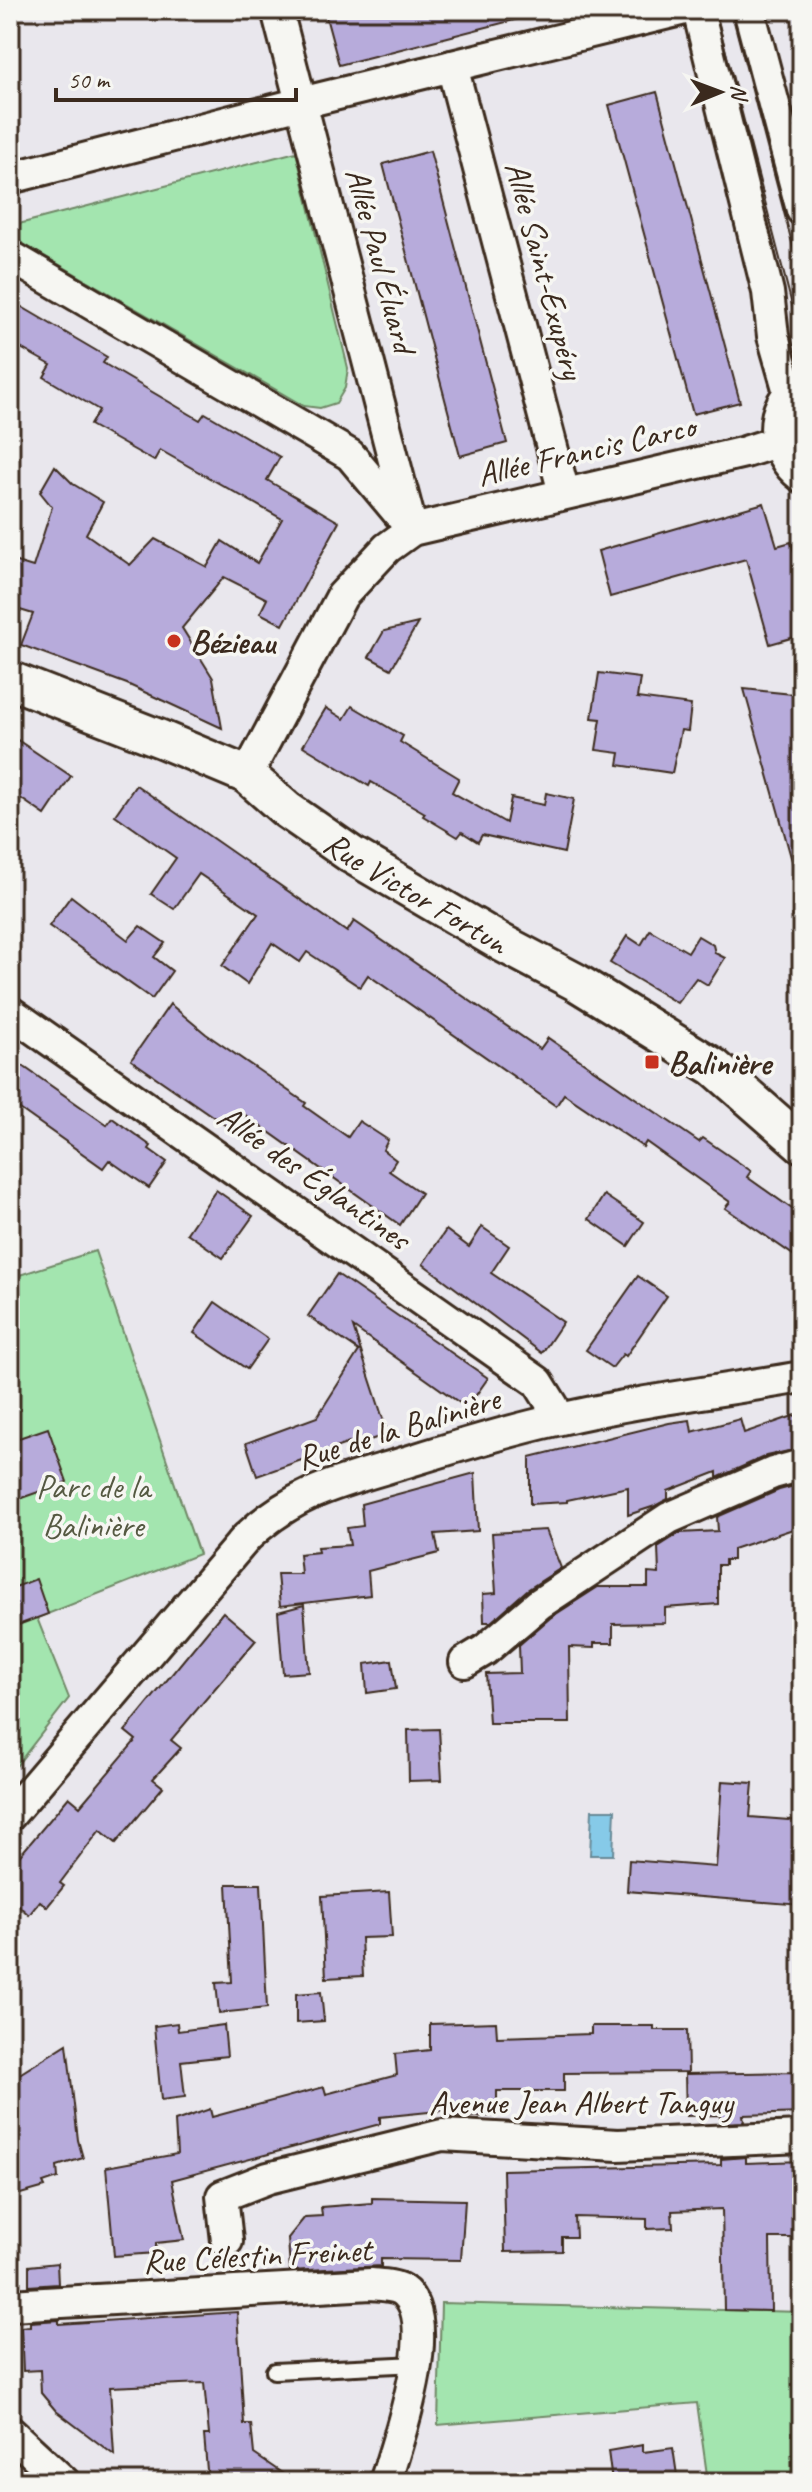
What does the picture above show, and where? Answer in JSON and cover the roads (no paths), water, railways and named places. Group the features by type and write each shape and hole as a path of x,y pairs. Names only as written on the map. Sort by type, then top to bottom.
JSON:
{"street":[{"name":"Allée Paul Éluard","path":"277,10 412,530"},
{"path":"10,178 681,10"},
{"path":"698,10 768,292 773,336 795,387 776,417 776,442 785,461 802,477"},
{"path":"749,10 802,210"},
{"name":"Allée Saint-Exupéry","path":"452,66 564,493"},
{"path":"10,256 350,455 412,530 387,548 342,596 247,775"},
{"name":"Allée Francis Carco","path":"412,530 745,452 776,442"},
{"name":"Rue Victor Fortun","path":"10,680 247,775 287,810 352,855 502,943 576,982 714,1067 802,1144"},
{"name":"Allée des Églantines","path":"10,1012 538,1382 558,1419"},
{"name":"Rue de la Balinière","path":"10,1815 247,1537 266,1519 296,1499 323,1487 558,1419 802,1377"},
{"path":"465,1662 485,1650 539,1604 669,1518 773,1473 802,1465"},
{"name":"Avenue Jean Albert Tanguy","path":"227,2241 222,2196 268,2178 442,2135 618,2145 802,2137"},
{"name":"Rue Célestin Freinet","path":"10,2305 371,2284 400,2288 412,2301 418,2327 417,2364 406,2415 385,2482"},
{"path":"10,2432 64,2482"}],"lane":[{"path":"274,2371 417,2364"}],"water":[{"path":"592,1810 615,1810 613,1855 590,1855"}],"tram line":[{"path":"715,10 802,343"},
{"path":"731,10 802,281"}],"place":[{"name":"Bézieau","path":"174,641"},
{"name":"Balinière","path":"652,1062"}],"park label":[{"name":"Parc de la Balinière","path":"93,1506"}]}
